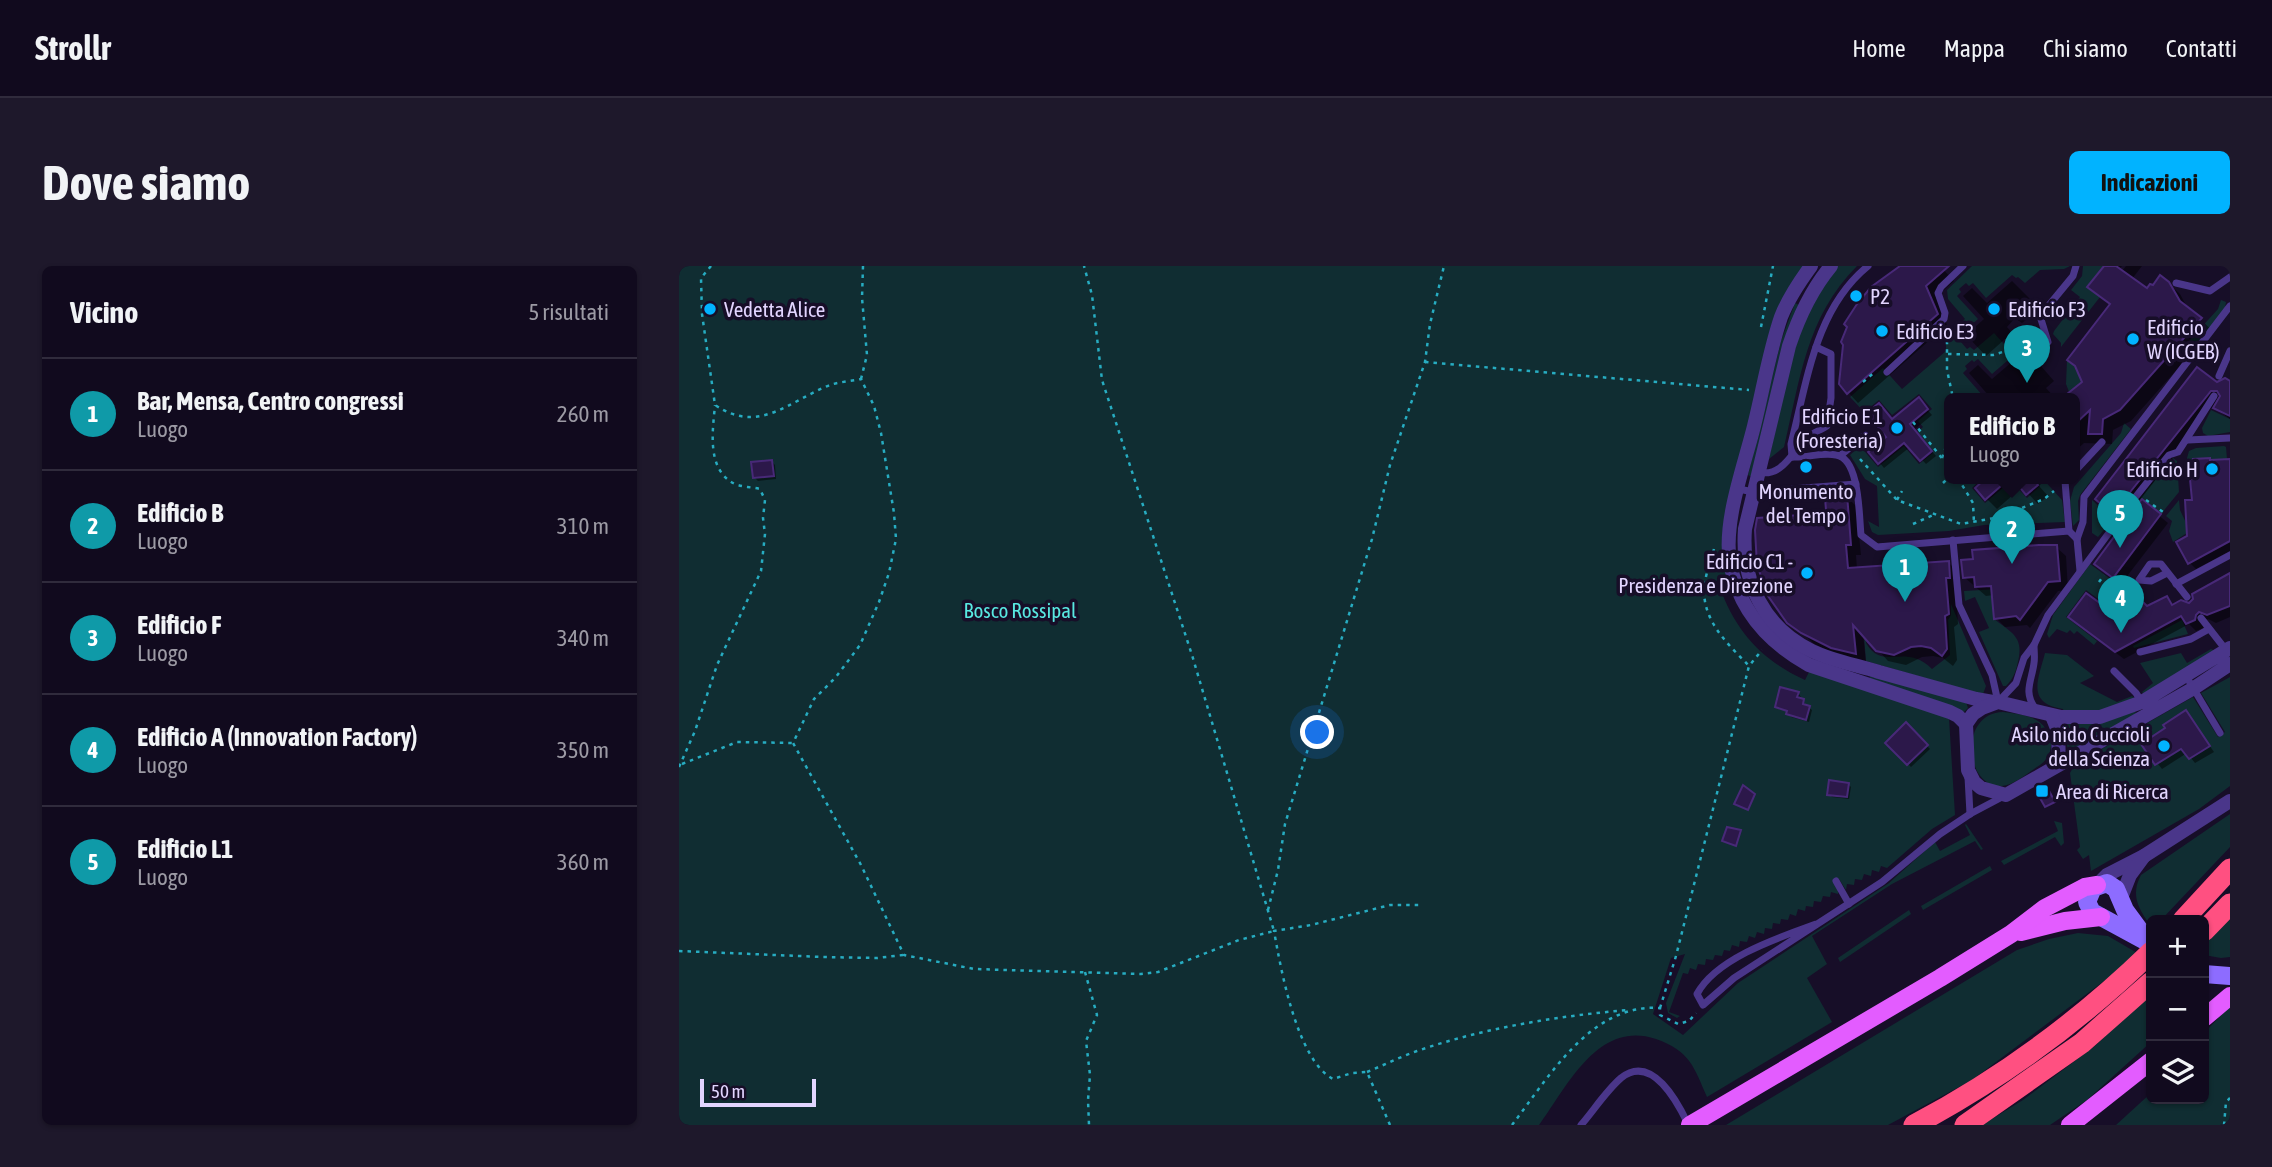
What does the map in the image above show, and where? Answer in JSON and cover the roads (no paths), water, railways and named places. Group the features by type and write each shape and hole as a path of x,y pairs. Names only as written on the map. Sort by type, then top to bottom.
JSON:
{"highway":[{"path":"2188,915 2230,869"},
{"path":"2209,926 2230,904"},
{"path":"1914,1125 1944,1110 2061,1031 2112,990 2146,954"},
{"path":"1965,1125 2082,1043 2146,986"}],"main road":[{"path":"2097,885 2089,892 2087,902 2092,912 2146,944"},
{"path":"1689,1125 2011,934 2055,902 2085,887 2112,885 2125,910 2146,940"},
{"path":"2011,934 2065,921 2101,917 2116,912 2121,898"},
{"path":"2209,974 2230,976"},
{"path":"2209,1014 2230,996"},
{"path":"2070,1125 2146,1065"}],"street":[{"path":"1811,266 1782,314 1746,491 1742,579 1765,613 1781,630 1814,652 1852,672 1950,712 1966,724"},
{"path":"1746,491 1758,472 1798,319 1809,295 1831,266"},
{"path":"1998,702 1973,714 1966,724 1968,770 1974,782 1981,788 2006,795 2059,764 2145,707 2190,682 2229,654"},
{"path":"1852,672 2046,714 2079,718 2145,707"},
{"path":"2046,714 2058,731 2059,764"},
{"path":"2097,885 2107,875 2144,856 2230,801"},
{"path":"2121,898 2130,875 2144,856"}],"lane":[{"path":"1884,369 1944,319 1945,313 1938,293 1963,266"},
{"path":"2048,342 2040,316 2073,276 2076,266"},
{"path":"1792,457 1791,444 1816,347 1826,320 1845,290 1867,267"},
{"path":"2176,284 2210,291 2230,277"},
{"path":"2080,571 2077,539 2083,522 2084,497 2230,306"},
{"path":"1758,472 1766,474 1774,471 1792,457 1804,440 1827,426 1831,398 1831,354 1816,347"},
{"path":"2219,376 2230,351"},
{"path":"2130,504 2169,454 2178,452 2188,440 2214,396"},
{"path":"1792,457 1841,455 1866,434"},
{"path":"2188,440 2230,438"},
{"path":"2080,466 2102,442"},
{"path":"1841,455 1849,465 1856,484 1861,535 1877,547 2069,531"},
{"path":"1746,491 1856,484"},
{"path":"2066,484 2069,531 2077,539"},
{"path":"1998,702 2016,683 2024,658 2034,645 2048,615 2117,522"},
{"path":"1953,540 1959,605 1992,675 1998,702"},
{"path":"2176,584 2230,555"},
{"path":"2167,573 2187,597"},
{"path":"2201,618 2229,654"},
{"path":"2140,652 2192,639 2209,629"},
{"path":"2034,645 2035,662 2028,688 2032,705 2046,714"},
{"path":"2114,671 2136,693 2145,707"},
{"path":"2190,682 2220,733"},
{"path":"1968,770 1969,814"},
{"path":"1816,924 1759,947 1724,967 1702,984 1697,994 1703,1005 1734,978 1882,882 1940,834 1969,814 2006,795"},
{"path":"1836,881 1849,904"},
{"path":"1581,1125 1621,1078 1640,1072 1649,1074 1665,1085 1689,1125"}],"place":[{"name":"P2","path":"1856,296"},
{"name":"Vedetta Alice","path":"710,309"},
{"name":"Edificio F3","path":"1994,309"},
{"name":"Edificio E3","path":"1882,331"},
{"name":"Edificio W (ICGEB)","path":"2133,339"},
{"name":"Edificio F","path":"2027,383"},
{"name":"Edificio E 1 (Foresteria)","path":"1897,428"},
{"name":"Monumento del Tempo","path":"1806,467"},
{"name":"Edificio H","path":"2212,469"},
{"name":"Edificio L1","path":"2120,548"},
{"name":"Edificio B","path":"2012,564"},
{"name":"Edificio C1 - Presidenza e Direzione","path":"1807,573"},
{"name":"Bar, Mensa, Centro congressi","path":"1905,602"},
{"name":"Edificio A (Innovation Factory)","path":"2121,633"},
{"name":"Asilo nido Cuccioli della Scienza","path":"2164,746"},
{"name":"Area di Ricerca","path":"2042,791"}],"park label":[{"name":"Bosco Rossipal","path":"1020,610"}]}
